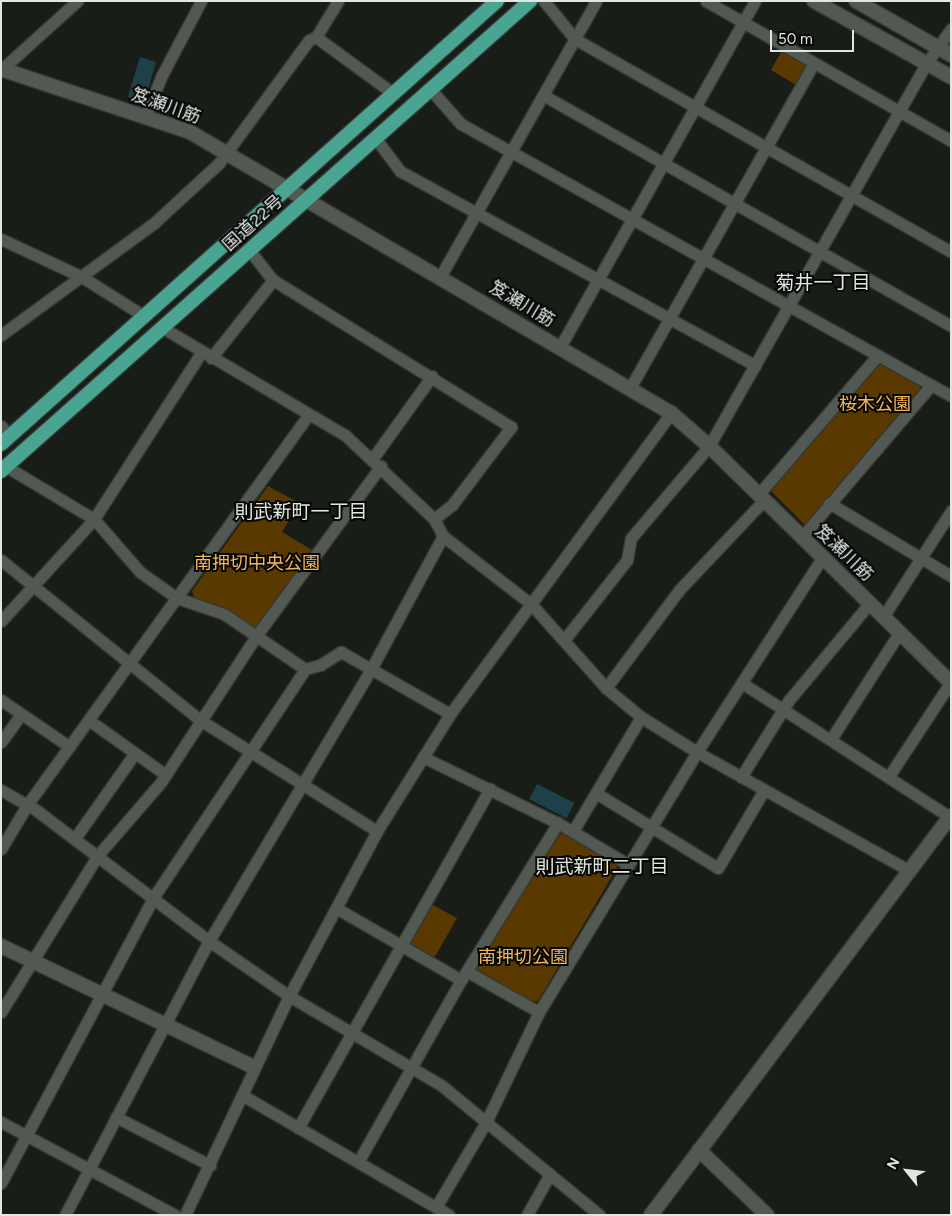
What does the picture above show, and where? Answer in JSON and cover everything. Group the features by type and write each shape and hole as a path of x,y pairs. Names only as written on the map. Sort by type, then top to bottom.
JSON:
{"highway":[{"name":"国道22号","path":"4,469 530,1"},
{"name":"国道22号","path":"4,435 144,316 394,94 493,2"}],"street":[{"path":"1,70 77,1"},
{"path":"145,118 162,75 201,1"},
{"path":"1,335 154,223 227,153 309,40 316,37 338,1"},
{"path":"544,1 575,39 951,252"},
{"path":"440,277 596,1"},
{"path":"706,1 951,141"},
{"path":"560,347 755,1"},
{"path":"814,1 951,78"},
{"path":"856,1 951,55"},
{"path":"564,640 627,560 628,542 709,446 926,64 951,29"},
{"path":"316,37 394,94"},
{"path":"630,388 814,63"},
{"name":"笈瀬川筋","path":"1,70 190,132 289,187 671,414 709,446 950,683"},
{"path":"431,90 461,124 951,396"},
{"path":"543,95 951,326"},
{"path":"376,139 400,171 755,364"},
{"path":"1,239 82,277 144,316"},
{"path":"250,251 273,280 432,376 511,427 452,506 434,519"},
{"path":"1,621 30,586 94,519 206,356 273,280"},
{"path":"163,328 206,356 346,436 377,462 434,519 443,536 531,604 606,688 641,717 697,752 910,870"},
{"path":"606,688 679,590 761,498 878,355"},
{"path":"1,1012 98,855 166,775 256,636 377,462 432,376"},
{"path":"801,538 931,385"},
{"path":"185,1215 289,996 377,831 450,714 671,414"},
{"path":"1,849 27,805 90,721 308,415"},
{"path":"4,469 94,519 140,572 177,598 224,614 304,669"},
{"path":"829,503 951,576"},
{"path":"883,617 951,511"},
{"path":"65,1215 209,941 371,669 443,536"},
{"path":"436,1207 486,1122 539,1012 697,752 822,558"},
{"path":"1,560 30,586 200,720 377,831"},
{"path":"741,777 784,708 870,604"},
{"path":"831,738 899,633"},
{"path":"1,1183 153,898 304,669 320,665 341,652 450,714"},
{"path":"651,1215 950,817 831,738 742,683"},
{"path":"889,776 950,683"},
{"path":"1,700 70,747"},
{"path":"1,742 21,714"},
{"path":"573,831 641,717"},
{"path":"90,721 166,775"},
{"path":"75,838 135,753"},
{"path":"423,757 558,823 629,865"},
{"path":"298,1128 490,789"},
{"path":"1,790 27,805 75,838 209,941 289,996 441,1085 599,1215"},
{"path":"596,793 718,868 764,790"},
{"path":"358,1162 410,1067 558,823"},
{"path":"336,908 464,976 539,1012"},
{"path":"1,946 254,1067"},
{"path":"242,1095 449,1215"},
{"path":"116,1117 210,1165"},
{"path":"1,1122 175,1215"},
{"path":"700,1150 767,1215"},
{"path":"527,1215 550,1174"}],"green space":[{"path":"783,49 807,63 808,67 798,86 771,70"},
{"name":"桜木公園","path":"883,362 920,383 920,389 805,525 771,491 876,364"},
{"name":"南押切中央公園","path":"268,486 299,503 282,532 312,550 255,628 250,629 195,601 192,591"},
{"name":"南押切公園","path":"565,833 616,864 617,868 538,1001 530,1002 477,972 476,966 556,836"},
{"path":"429,903 457,918 433,960 409,945 407,941"}],"water":[{"path":"140,57 156,62 144,102 128,97"},
{"path":"537,784 574,803 567,818 529,799"}],"district":[{"name":"菊井一丁目","path":"823,283"},
{"name":"則武新町一丁目","path":"301,512"},
{"name":"則武新町二丁目","path":"602,867"}]}
